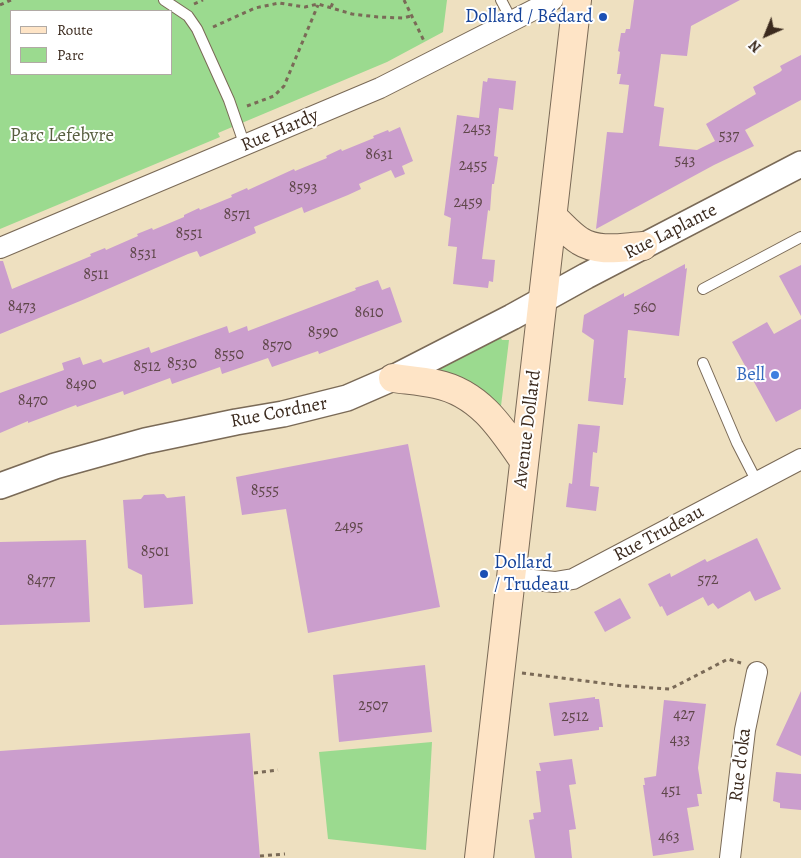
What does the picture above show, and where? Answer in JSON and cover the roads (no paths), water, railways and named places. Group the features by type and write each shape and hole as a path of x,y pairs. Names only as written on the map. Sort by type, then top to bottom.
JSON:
{"main road":[{"name":"Avenue Dollard","path":"479,858 577,0"},
{"path":"553,217 578,240 589,246 606,248 643,246"},
{"path":"393,378 438,384 474,402 494,417 524,461"}],"street":[{"name":"Rue Hardy","path":"0,248 380,88 553,0"},
{"name":"Rue Laplante","path":"543,300 801,164"},
{"name":"Rue Cordner","path":"0,486 55,466 145,441 330,404 393,378 543,300"},
{"name":"Rue Trudeau","path":"511,578 555,582 573,579 801,459"},
{"name":"Rue d'oka","path":"730,858 745,730 757,672"}],"lane":[{"path":"164,0 188,16 197,29 229,100 245,146"},
{"path":"501,0 512,21"},
{"path":"703,289 801,237"},
{"path":"703,363 736,443 756,482"}],"place":[{"name":"Dollard / Bédard","path":"603,17"},
{"name":"Bell","path":"775,375"},
{"name":"Dollard / Trudeau","path":"484,574"}],"park label":[{"name":"Parc Lefebvre","path":"62,136"}]}
